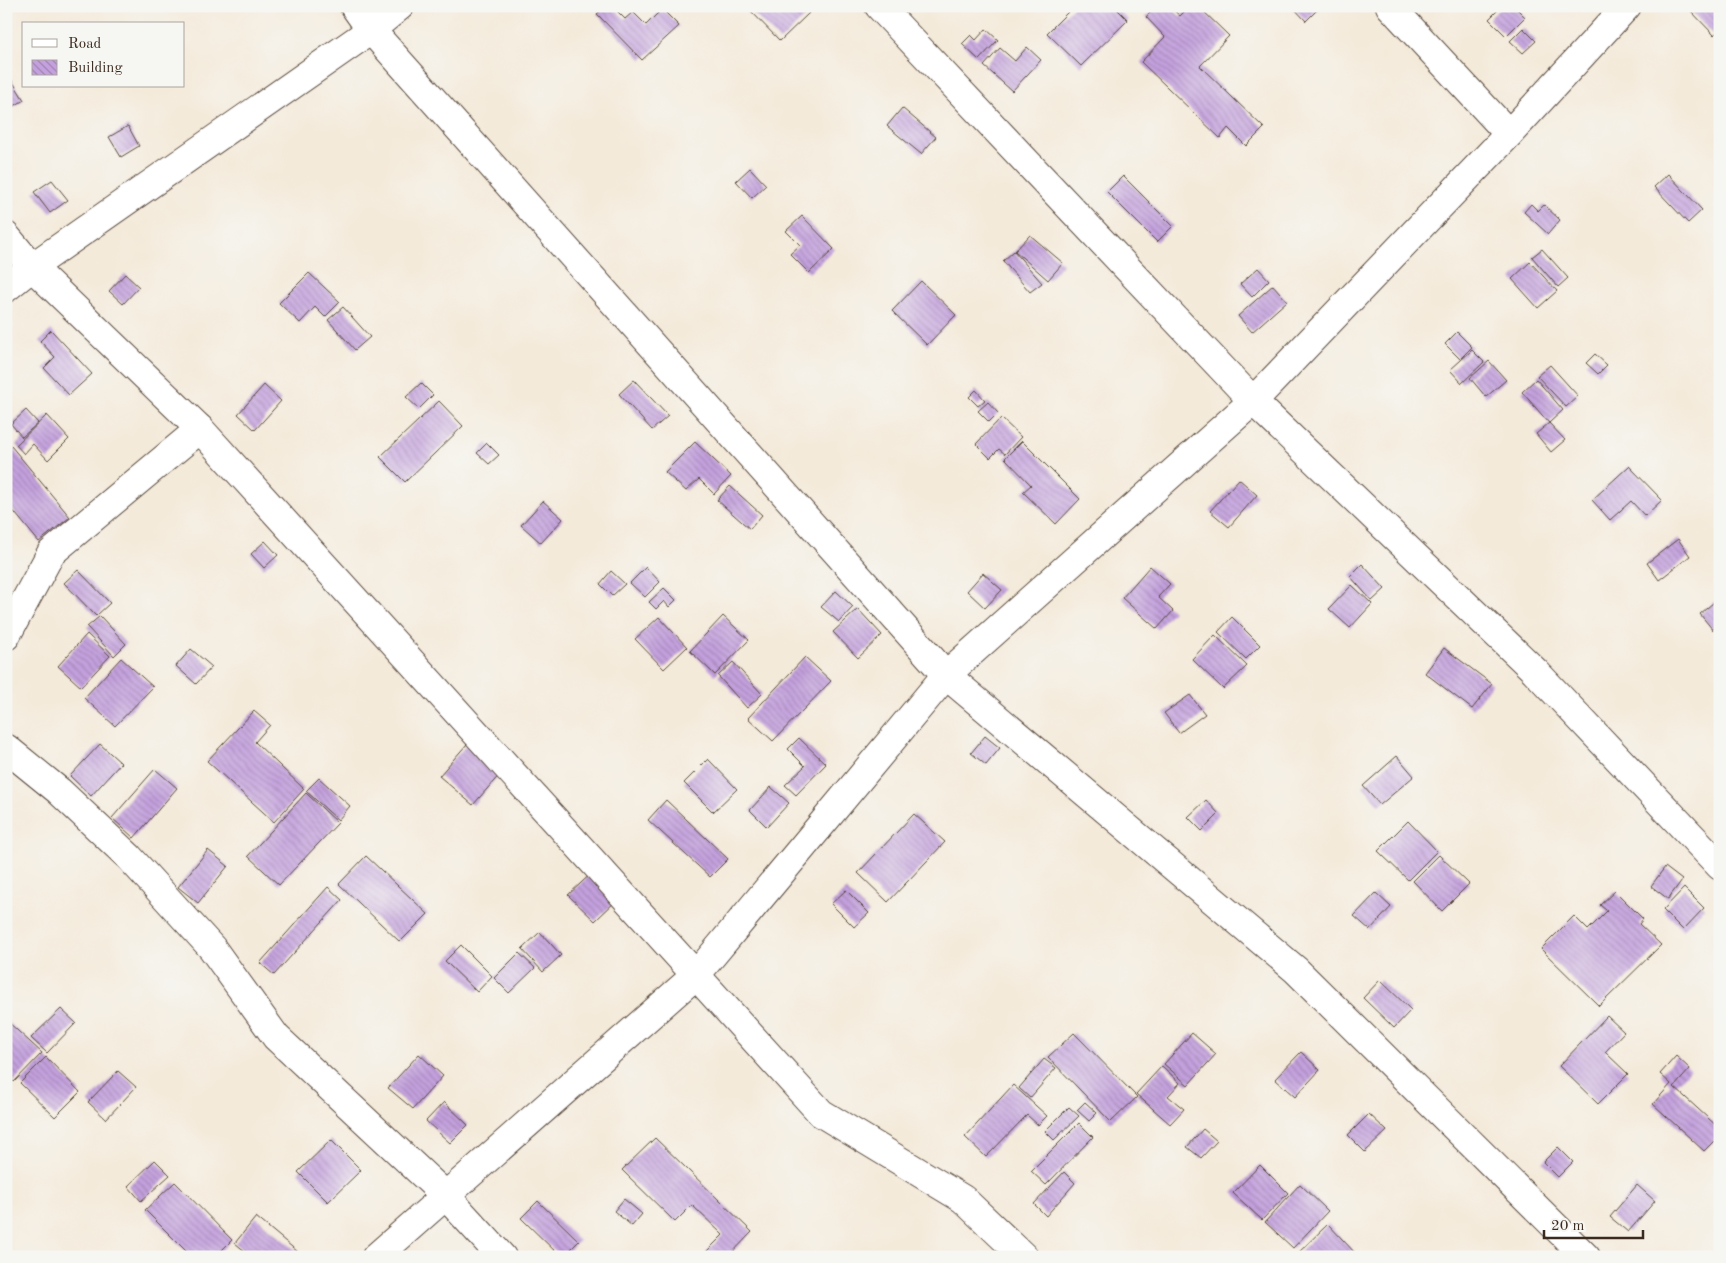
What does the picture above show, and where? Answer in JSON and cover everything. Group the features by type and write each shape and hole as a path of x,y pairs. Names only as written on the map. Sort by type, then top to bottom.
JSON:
{"street":[{"path":"354,6 371,30 946,675 1296,970 1586,1257"},
{"path":"6,288 32,267 371,30 400,6"},
{"path":"879,6 1253,401 1535,671 1720,866"},
{"path":"1390,6 1509,134"},
{"path":"376,1257 696,975 946,675 1253,401 1509,134 1627,6"},
{"path":"6,236 32,267 200,429 821,1113 963,1199 1024,1257"},
{"path":"6,636 52,553 200,429"},
{"path":"6,748 60,791 129,857 212,948 276,1037 446,1196 502,1257"}],"building":[{"path":"606,6 612,6 625,19 633,12 646,25 662,9 679,26 642,60 597,14"},
{"path":"748,6 802,6 809,13 780,41"},
{"path":"1074,6 1114,6 1128,20 1081,66 1047,33"},
{"path":"1156,6 1169,6 1180,16 1190,6 1198,6 1229,36 1200,66 1264,128 1246,146 1228,128 1220,138 1141,62 1165,37 1146,17"},
{"path":"1292,6 1321,6 1306,21"},
{"path":"1502,6 1514,6 1525,17 1506,36 1489,19"},
{"path":"1692,6 1720,6 1720,29 1714,35 1689,9"},
{"path":"1523,28 1536,41 1523,53 1510,41"},
{"path":"986,29 998,40 979,60 962,44 971,35 976,40"},
{"path":"1027,47 1041,60 1012,91 984,66 1000,48 1015,61"},
{"path":"6,71 24,100 6,111"},
{"path":"902,108 936,137 921,154 887,126"},
{"path":"128,126 139,146 121,157 109,137"},
{"path":"750,168 766,185 752,198 736,181"},
{"path":"1668,174 1702,210 1688,223 1654,187"},
{"path":"1123,176 1173,226 1157,242 1107,192"},
{"path":"52,180 68,200 50,213 34,192"},
{"path":"1531,204 1538,211 1544,205 1560,220 1548,234 1524,212"},
{"path":"802,216 834,249 809,273 790,254 800,245 786,231"},
{"path":"1030,235 1063,263 1048,280 1015,251"},
{"path":"1542,249 1568,278 1558,287 1532,257"},
{"path":"1014,251 1042,283 1030,292 1003,261"},
{"path":"1530,262 1557,291 1538,308 1512,279"},
{"path":"1258,268 1269,280 1252,297 1240,284"},
{"path":"309,273 340,302 325,317 315,307 300,323 279,303"},
{"path":"125,274 139,287 123,304 109,291"},
{"path":"921,281 956,315 927,345 892,311"},
{"path":"1273,285 1287,301 1252,332 1238,316"},
{"path":"343,307 370,337 355,350 328,320"},
{"path":"51,330 92,374 69,395 44,368 55,357 40,341"},
{"path":"1457,332 1472,347 1460,359 1445,344"},
{"path":"1472,350 1484,362 1462,383 1450,370"},
{"path":"1595,354 1607,365 1598,374 1586,363"},
{"path":"1489,361 1506,380 1486,397 1470,378"},
{"path":"1550,365 1578,396 1566,407 1537,376"},
{"path":"1536,379 1563,410 1549,423 1522,392"},
{"path":"634,380 668,416 652,430 619,394"},
{"path":"421,383 433,395 419,409 406,397"},
{"path":"264,385 281,401 255,430 238,414"},
{"path":"976,390 985,400 978,406 969,397"},
{"path":"439,401 463,426 405,482 380,457"},
{"path":"988,402 998,413 989,422 978,411"},
{"path":"26,410 38,423 22,437 11,424"},
{"path":"47,415 69,439 48,460 33,444 24,454 16,445"},
{"path":"1001,418 1021,437 1005,454 999,449 990,458 976,444"},
{"path":"1549,423 1565,440 1551,452 1536,434"},
{"path":"6,440 70,517 39,542 6,502"},
{"path":"1022,441 1080,499 1056,524 1023,492 1031,485 1005,458"},
{"path":"695,442 731,476 714,494 699,479 686,491 665,472"},
{"path":"487,443 499,455 489,464 477,453"},
{"path":"1629,466 1662,500 1645,516 1631,501 1610,520 1592,500"},
{"path":"1239,479 1257,495 1229,527 1210,511"},
{"path":"730,486 762,515 750,529 717,500"},
{"path":"543,501 563,519 541,543 521,525"},
{"path":"1678,539 1690,556 1659,580 1647,563"},
{"path":"265,541 278,555 264,568 251,554"},
{"path":"1362,564 1385,589 1372,601 1350,576"},
{"path":"1150,566 1170,584 1158,597 1173,611 1157,629 1122,598"},
{"path":"646,567 660,582 645,597 630,583"},
{"path":"78,570 110,603 96,616 64,583"},
{"path":"611,571 625,584 612,596 600,584"},
{"path":"983,573 1002,590 985,608 967,591"},
{"path":"1352,585 1372,604 1350,628 1329,609"},
{"path":"664,588 676,600 669,607 664,601 656,609 649,602"},
{"path":"836,591 853,607 839,622 821,607"},
{"path":"1720,597 1720,625 1713,630 1700,614"},
{"path":"858,609 882,635 858,658 833,632"},
{"path":"100,616 126,644 114,656 87,627"},
{"path":"723,616 749,640 715,675 690,651"},
{"path":"659,617 687,647 664,669 635,639"},
{"path":"1232,617 1260,645 1246,659 1218,632"},
{"path":"87,634 110,656 81,687 58,666"},
{"path":"1215,635 1247,666 1223,689 1192,659"},
{"path":"1444,648 1492,684 1472,709 1425,673"},
{"path":"191,649 212,667 196,684 176,666"},
{"path":"805,657 831,681 773,741 748,718"},
{"path":"121,658 153,687 115,726 84,698"},
{"path":"733,662 762,694 747,708 718,676"},
{"path":"1190,695 1205,714 1179,733 1164,713"},
{"path":"254,711 270,725 255,742 304,789 274,822 207,761"},
{"path":"985,736 1000,748 986,765 971,753"},
{"path":"799,738 826,764 796,795 785,785 805,766 788,749"},
{"path":"100,744 121,763 91,796 70,776"},
{"path":"467,744 501,773 473,805 439,776"},
{"path":"1397,756 1414,776 1380,805 1363,786"},
{"path":"708,759 737,789 713,812 684,783"},
{"path":"155,769 177,788 134,838 112,818"},
{"path":"319,778 350,806 338,820 306,791"},
{"path":"771,787 789,803 767,827 750,810"},
{"path":"306,793 338,823 279,885 248,856"},
{"path":"666,800 728,859 710,877 648,820"},
{"path":"1206,800 1219,814 1202,831 1188,817"},
{"path":"914,814 945,842 888,902 858,873"},
{"path":"1408,821 1437,851 1408,880 1378,851"},
{"path":"208,850 228,866 198,903 178,887"},
{"path":"1439,855 1469,884 1442,911 1413,881"},
{"path":"366,856 428,914 400,942 339,884"},
{"path":"1665,867 1682,880 1668,899 1651,886"},
{"path":"594,871 620,897 595,921 568,895"},
{"path":"328,887 342,900 274,975 260,963"},
{"path":"1684,888 1704,908 1683,930 1663,910"},
{"path":"846,890 869,913 854,927 831,904"},
{"path":"1615,891 1643,919 1639,924 1661,945 1599,1006 1541,949 1574,916 1588,930 1607,911 1600,905"},
{"path":"1376,893 1391,907 1370,930 1354,916"},
{"path":"540,932 561,955 543,972 522,949"},
{"path":"461,945 492,976 477,992 445,961"},
{"path":"519,953 535,968 509,993 494,978"},
{"path":"1380,980 1411,1010 1394,1028 1363,998"},
{"path":"61,1009 76,1023 47,1053 31,1038"},
{"path":"1607,1016 1624,1032 1605,1052 1628,1074 1598,1104 1559,1066"},
{"path":"6,1020 42,1053 14,1082 6,1074"},
{"path":"1074,1033 1137,1097 1111,1122 1048,1057"},
{"path":"1192,1033 1216,1054 1188,1085 1164,1064"},
{"path":"1301,1052 1320,1070 1295,1097 1275,1079"},
{"path":"419,1054 443,1076 413,1109 388,1088"},
{"path":"1676,1056 1690,1069 1674,1087 1720,1129 1720,1135 1704,1151 1653,1104 1671,1084 1660,1074"},
{"path":"46,1057 80,1092 55,1117 20,1083"},
{"path":"1044,1059 1056,1068 1030,1098 1019,1088"},
{"path":"1162,1066 1180,1083 1168,1096 1184,1109 1170,1124 1136,1094"},
{"path":"118,1071 136,1087 106,1119 88,1102"},
{"path":"1013,1085 1047,1116 1038,1125 1027,1115 986,1157 965,1137"},
{"path":"444,1102 468,1125 450,1143 426,1121"},
{"path":"1085,1102 1097,1113 1089,1121 1077,1110"},
{"path":"1069,1107 1079,1116 1054,1140 1045,1131"},
{"path":"1369,1114 1387,1131 1365,1152 1348,1135"},
{"path":"1079,1123 1093,1137 1046,1185 1031,1171"},
{"path":"1203,1129 1217,1141 1201,1158 1187,1147"},
{"path":"655,1138 752,1232 728,1257 711,1257 706,1252 723,1235 692,1205 675,1222 622,1170"},
{"path":"331,1140 361,1170 328,1202 298,1172"},
{"path":"1558,1147 1573,1162 1558,1177 1543,1162"},
{"path":"155,1160 170,1175 141,1201 128,1186"},
{"path":"1260,1165 1288,1193 1262,1220 1233,1193"},
{"path":"1064,1172 1075,1183 1046,1216 1034,1204"},
{"path":"175,1182 232,1240 215,1257 192,1257 145,1210"},
{"path":"1300,1184 1328,1211 1293,1248 1265,1222"},
{"path":"1637,1185 1655,1201 1628,1232 1610,1217"},
{"path":"624,1199 642,1214 632,1226 614,1211"},
{"path":"538,1201 579,1241 563,1257 521,1218"},
{"path":"256,1217 304,1257 252,1257 235,1243"},
{"path":"1328,1224 1357,1255 1355,1257 1294,1257"}]}
